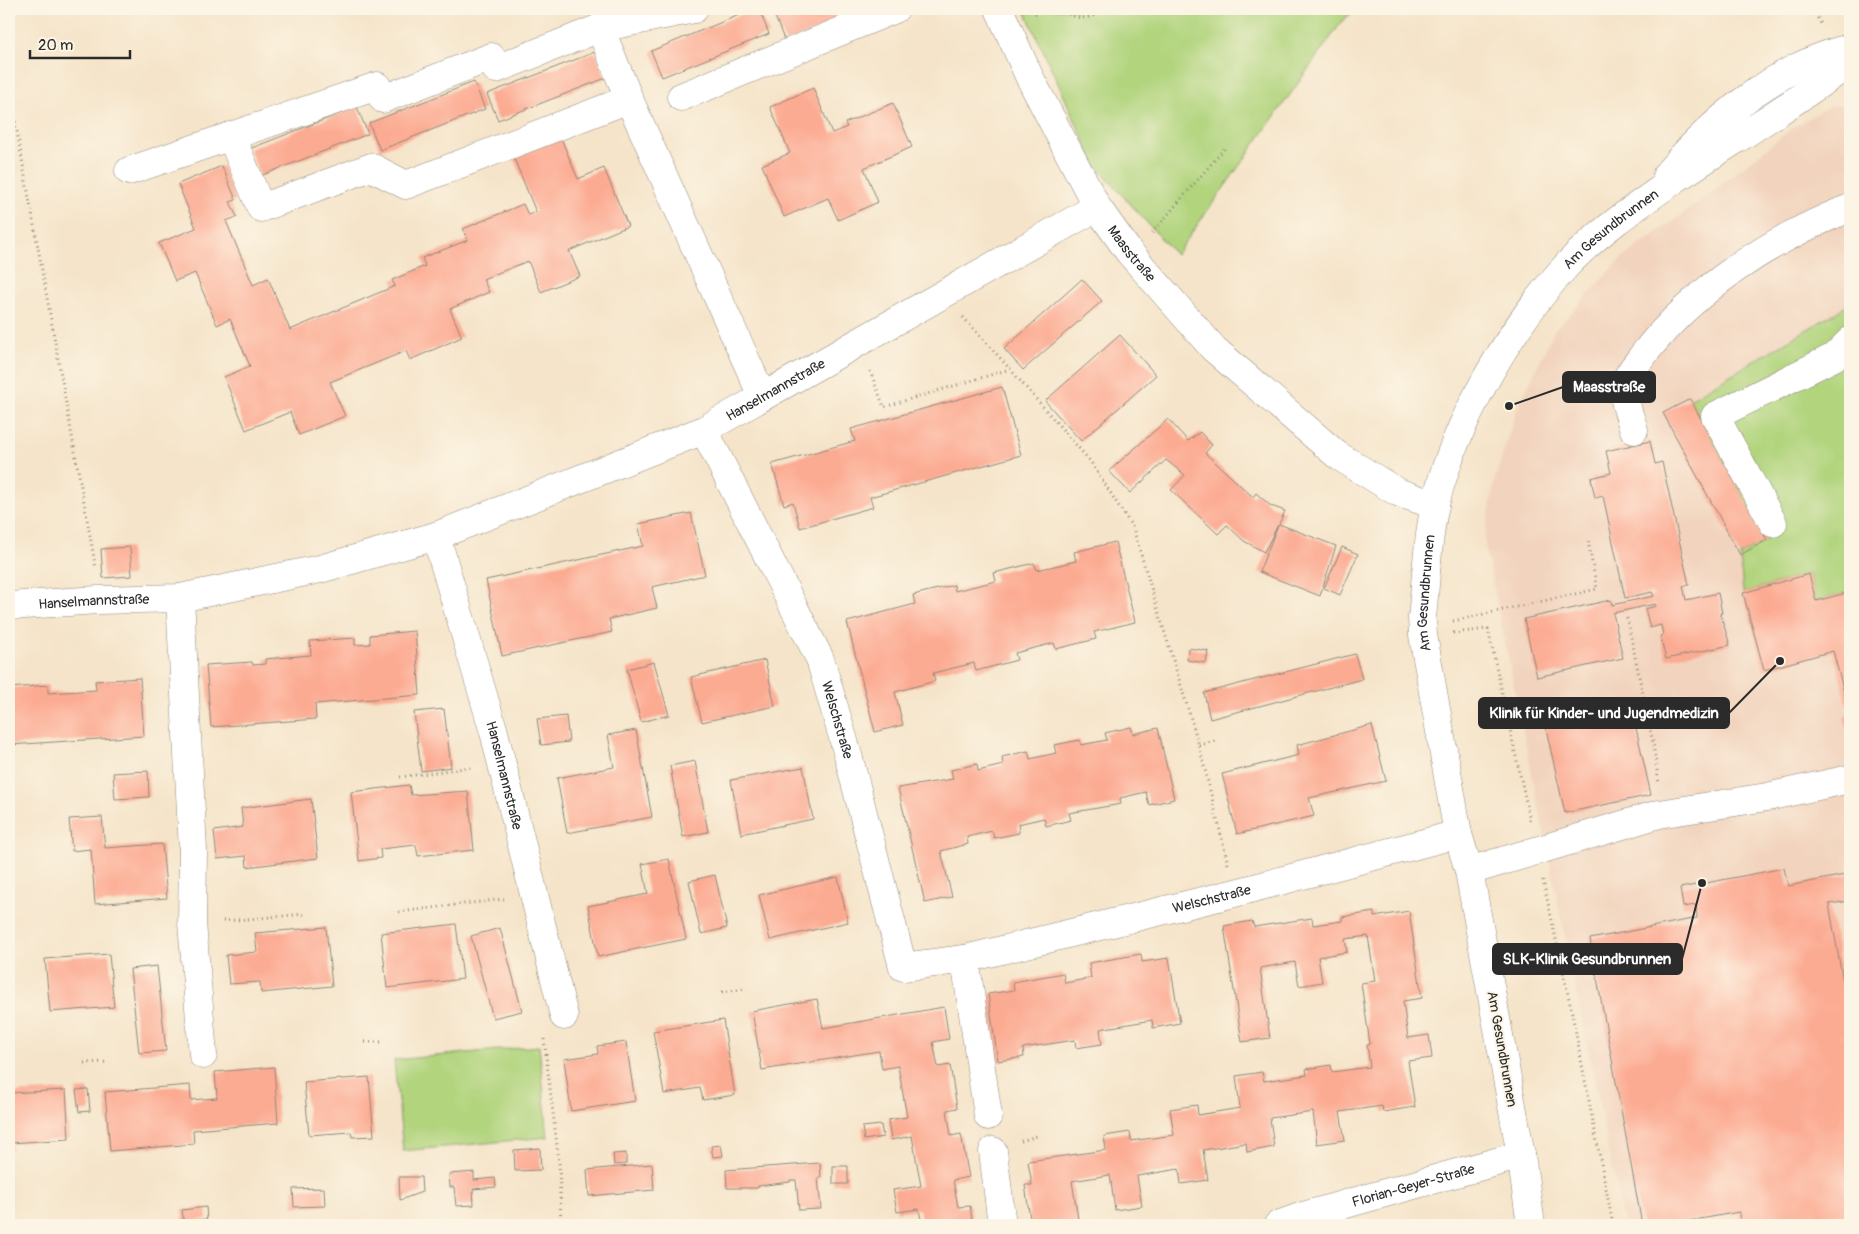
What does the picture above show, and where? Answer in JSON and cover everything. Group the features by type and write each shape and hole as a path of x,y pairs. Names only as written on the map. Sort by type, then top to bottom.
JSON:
{"street":[{"path":"129,171 377,86 383,100 491,57 496,70 600,28 694,9"},
{"path":"681,97 895,9"},
{"name":"Maasstraße","path":"999,9 1029,76 1098,207 1129,252 1214,349 1337,455 1397,492 1435,505"},
{"path":"600,28 629,99 762,396"},
{"path":"1648,198 1693,144 1742,102 1790,73 1823,57 1850,48"},
{"name":"Am Gesundbrunnen","path":"1531,1225 1521,1155 1469,871 1458,834 1423,632 1422,618 1435,505 1451,458 1476,396 1530,310 1568,264 1648,198 1731,142 1794,103 1850,63"},
{"name":"Am Gesundbrunnen","path":"1794,103 1850,83"},
{"path":"231,136 261,208 371,167 406,185 629,99"},
{"name":"Hanselmannstraße","path":"9,606 98,600 180,598 320,569 436,536 704,430 1098,207"},
{"path":"1634,430 1626,401 1625,383 1632,369 1660,333 1693,302 1734,270 1817,221 1850,208"},
{"path":"1773,523 1715,416 1834,357 1850,341"},
{"name":"Welschstraße","path":"704,430 820,659 848,756 903,967 965,960 1235,893 1458,834"},
{"name":"Hanselmannstraße","path":"436,536 494,732 500,763 535,895 564,1016"},
{"path":"180,598 193,850 192,923 203,1054"},
{"path":"1469,871 1659,814 1767,797 1850,779"},
{"path":"965,960 988,1116"},
{"path":"993,1151 1002,1225"},
{"name":"Florian-Geyer-Straße","path":"1278,1225 1303,1216 1521,1155"}],"path":[{"path":"1060,9 1072,17 1095,17 1105,9"},
{"path":"9,87 96,569 98,600"},
{"path":"1129,252 1148,238 1225,148"},
{"path":"943,294 1090,461 1132,528 1199,745 1235,893"},
{"path":"858,343 884,407 1010,368"},
{"path":"1423,632 1597,589 1588,541"},
{"path":"1627,618 1653,743 1661,798 1659,814"},
{"path":"1423,632 1488,629 1571,1008 1613,1225"},
{"path":"1199,745 1218,740"},
{"path":"400,777 500,763"},
{"path":"398,912 535,895"},
{"path":"192,923 306,914"},
{"path":"722,992 744,989"},
{"path":"543,1038 559,1162 561,1225"},
{"path":"365,1042 383,1042"},
{"path":"84,1063 108,1062"}],"shaded area":[{"path":"1850,105 1850,1225 1624,1225 1484,540 1495,479 1515,414 1554,331 1622,258 1697,204 1792,128 1829,106"}],"green space":[{"path":"1024,9 1357,9 1343,20 1176,255 1096,166"},
{"path":"1850,304 1850,592 1816,601 1809,574 1743,593 1740,555 1767,540 1690,399"},
{"path":"539,1046 548,1137 403,1151 394,1060"}],"building":[{"path":"754,9 759,9 769,34 662,77 651,51"},
{"path":"789,9 872,9 785,42 774,14"},
{"path":"595,52 606,78 498,120 487,94"},
{"path":"474,82 485,109 380,150 369,123"},
{"path":"813,88 832,133 847,127 845,123 893,103 912,147 864,168 878,202 838,220 828,198 784,217 762,165 790,153 770,107"},
{"path":"357,107 368,134 260,176 249,149"},
{"path":"560,136 578,179 604,168 628,226 569,251 580,276 541,292 528,261 483,279 489,292 450,309 462,337 410,360 406,351 330,382 345,416 299,435 290,412 246,430 224,377 250,366 230,319 217,325 195,273 175,281 159,243 196,228 178,184 222,166 236,200 230,202 237,217 226,221 253,285 268,278 290,330 395,286 392,280 425,266 422,258 468,240 463,229 523,204 528,215 536,212 513,156"},
{"path":"1082,279 1102,301 1023,370 1004,349"},
{"path":"1120,335 1156,375 1081,441 1045,401"},
{"path":"1002,387 1021,455 870,497 873,507 800,528 793,502 784,505 772,464 855,441 851,429"},
{"path":"1690,399 1767,540 1740,555 1663,413"},
{"path":"1168,419 1188,441 1200,432 1212,445 1205,453 1253,497 1256,493 1271,506 1285,511 1279,524 1336,546 1320,596 1259,572 1278,525 1264,552 1244,541 1227,525 1218,534 1171,490 1185,475 1166,460 1130,493 1109,471"},
{"path":"1650,441 1655,464 1662,462 1689,585 1683,586 1686,600 1718,593 1722,613 1720,613 1730,645 1666,659 1660,636 1663,635 1661,625 1650,628 1645,609 1656,606 1655,604 1613,613 1623,658 1537,677 1524,619 1611,600 1612,605 1654,596 1652,592 1625,598 1603,496 1595,498 1591,478 1611,473 1606,451"},
{"path":"691,513 705,575 652,587 657,608 609,619 612,632 502,656 486,580 643,546 638,524"},
{"path":"1115,542 1135,622 1094,632 1096,639 1056,649 1054,643 1015,653 1017,660 976,671 974,663 933,673 935,681 895,692 903,725 875,732 847,622 915,604 913,595 954,585 955,591 996,581 994,573 1034,563 1037,570 1076,561 1074,552"},
{"path":"130,547 132,576 103,578 101,549"},
{"path":"1342,547 1358,554 1340,595 1324,588"},
{"path":"1809,574 1816,601 1850,592 1850,715 1833,651 1764,670 1743,593"},
{"path":"415,631 420,695 315,704 316,719 211,727 206,665 252,662 253,665 265,664 265,659 311,655 310,641 355,638 355,645 370,644 370,635"},
{"path":"1188,648 1208,651 1206,663 1187,660"},
{"path":"1355,654 1362,679 1210,719 1204,693"},
{"path":"765,660 775,706 702,722 691,677"},
{"path":"654,662 669,715 641,722 627,669"},
{"path":"140,678 144,736 9,745 9,688 48,685 48,693 96,690 95,681"},
{"path":"444,709 451,767 421,771 414,712"},
{"path":"1632,710 1651,795 1565,813 1546,729"},
{"path":"1850,715 1850,738 1844,717"},
{"path":"566,716 569,742 541,745 537,719"},
{"path":"1372,725 1386,781 1309,798 1314,816 1237,834 1222,774 1299,755 1297,745"},
{"path":"1131,727 1133,734 1158,728 1174,799 1149,805 1146,792 1120,798 1121,804 1069,813 1071,820 1046,826 1044,818 1018,824 1019,833 994,838 992,831 967,837 968,844 941,851 952,897 925,903 898,788 953,779 951,770 977,764 978,771 1003,765 1002,757 1028,751 1030,759 1056,753 1054,745 1080,740 1081,745 1107,740 1105,733"},
{"path":"636,730 652,817 567,833 557,778 614,767 608,735"},
{"path":"695,761 708,832 683,837 670,766"},
{"path":"803,767 813,819 741,834 731,780"},
{"path":"148,771 149,797 115,799 113,773"},
{"path":"409,785 411,795 468,791 474,850 418,856 416,845 380,849 381,858 359,861 351,792"},
{"path":"311,799 318,858 247,867 246,856 217,859 214,831 243,827 241,808"},
{"path":"102,817 105,848 162,844 167,898 95,904 91,849 72,851 69,819"},
{"path":"669,859 686,939 598,957 588,906 648,894 642,864"},
{"path":"1784,868 1788,886 1850,874 1850,901 1829,904 1850,1020 1850,1225 1740,1225 1739,1212 1667,1225 1642,1225 1590,939 1697,918 1696,905 1683,907 1680,888"},
{"path":"715,875 727,928 701,934 689,881"},
{"path":"838,877 848,922 770,940 759,895"},
{"path":"1409,911 1422,998 1403,1001 1408,1038 1429,1035 1432,1058 1408,1061 1415,1107 1383,1112 1382,1106 1340,1112 1345,1140 1317,1144 1313,1112 1270,1118 1274,1147 1247,1152 1246,1143 1203,1150 1208,1180 1181,1184 1179,1169 1137,1176 1142,1206 1115,1210 1110,1175 1072,1181 1079,1225 1031,1225 1025,1185 1032,1185 1028,1161 1106,1150 1104,1136 1130,1132 1131,1141 1174,1135 1170,1109 1197,1105 1198,1115 1240,1108 1236,1076 1262,1072 1264,1081 1307,1075 1306,1069 1331,1065 1332,1072 1370,1067 1367,1045 1370,1044 1361,983 1375,981 1368,936 1345,939 1347,952 1318,957 1322,982 1299,986 1295,962 1260,968 1270,1038 1242,1042 1224,926 1252,921 1254,927 1312,918 1313,925 1342,921 1342,917 1374,912 1374,917"},
{"path":"456,924 463,979 387,988 381,933"},
{"path":"326,927 332,986 261,993 260,982 229,984 226,955 257,952 255,933"},
{"path":"500,928 522,1011 493,1018 471,936"},
{"path":"109,954 114,1007 50,1012 45,959"},
{"path":"1141,954 1142,962 1169,958 1180,1023 1153,1028 1152,1020 1100,1029 1102,1044 1076,1048 1075,1040 1023,1048 1024,1057 998,1061 988,994 1014,990 1013,982 1063,973 1065,983 1091,978 1089,963"},
{"path":"157,966 166,1051 139,1053 130,969"},
{"path":"817,999 823,1028 944,1007 949,1039 933,1042 938,1067 950,1065 957,1108 947,1110 951,1136 961,1134 969,1177 953,1180 958,1207 970,1206 973,1225 922,1225 919,1209 897,1212 893,1190 921,1186 912,1136 891,1140 888,1120 907,1117 898,1066 882,1069 879,1051 762,1070 752,1011"},
{"path":"723,1020 735,1095 703,1100 700,1088 664,1094 653,1031"},
{"path":"626,1042 635,1101 571,1111 564,1059 598,1054 597,1046"},
{"path":"274,1067 278,1123 193,1130 194,1144 110,1151 105,1092 190,1085 191,1100 217,1098 215,1072"},
{"path":"369,1077 374,1136 352,1137 351,1132 309,1135 304,1082"},
{"path":"88,1089 90,1111 79,1112 76,1090"},
{"path":"66,1090 69,1139 11,1143 12,1150 9,1150 9,1093"},
{"path":"881,1125 883,1137 864,1140 862,1127"},
{"path":"721,1145 723,1156 713,1157 711,1146"},
{"path":"540,1148 541,1170 515,1171 514,1150"},
{"path":"626,1153 626,1164 614,1165 613,1154"},
{"path":"820,1163 821,1178 818,1178 821,1209 799,1210 796,1180 758,1186 758,1188 727,1188 726,1170"},
{"path":"652,1164 654,1190 589,1196 587,1170"},
{"path":"833,1166 848,1166 848,1184 833,1184"},
{"path":"474,1172 474,1180 495,1178 496,1187 473,1189 474,1205 456,1206 454,1187 450,1187 449,1174"},
{"path":"399,1177 421,1177 422,1192 400,1200"},
{"path":"324,1188 325,1206 294,1207 293,1189"},
{"path":"206,1207 207,1219 195,1220 195,1225 184,1225 182,1210"}],"place":[{"name":"Maasstraße","path":"1509,406"},
{"name":"Klinik für Kinder- und Jugendmedizin","path":"1780,661"},
{"name":"SLK-Klinik Gesundbrunnen","path":"1702,883"}]}
